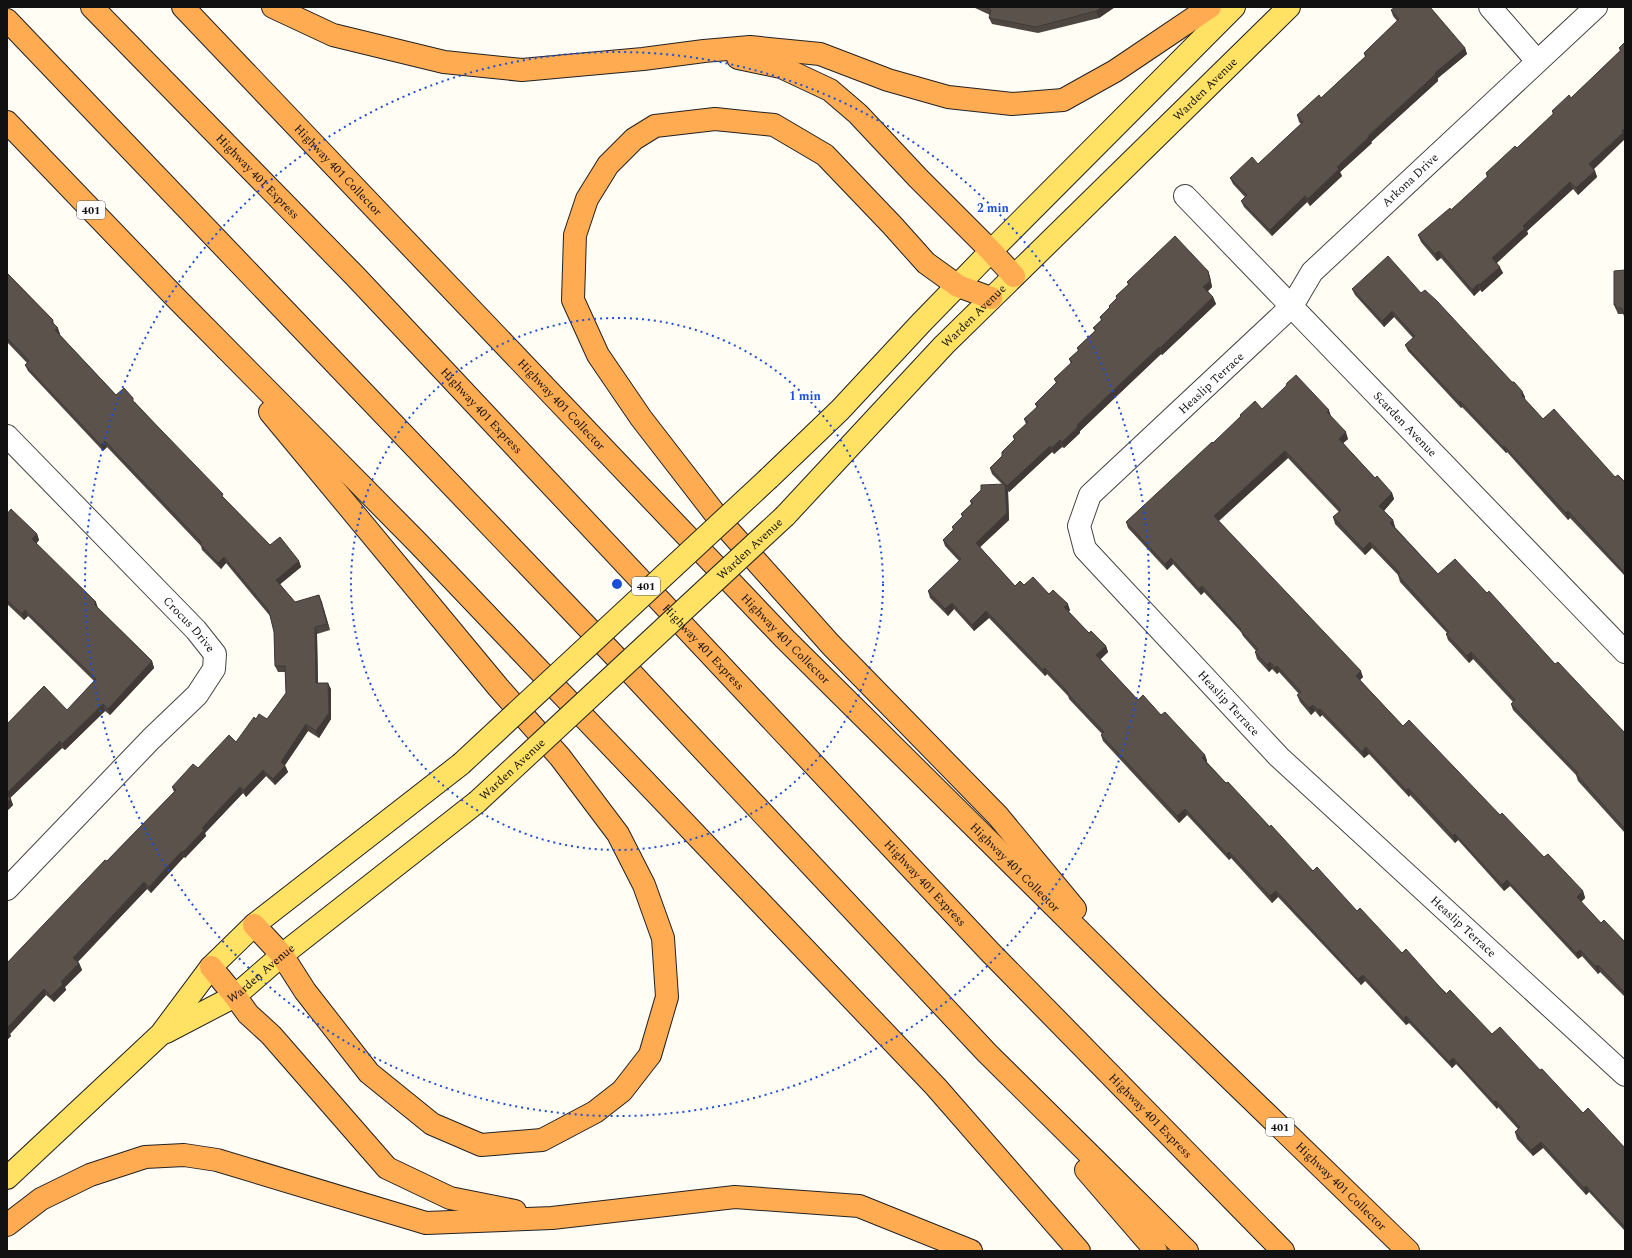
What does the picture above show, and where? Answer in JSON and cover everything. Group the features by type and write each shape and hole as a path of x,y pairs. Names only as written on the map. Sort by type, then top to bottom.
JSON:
{"highway":[{"name":"Highway 401 Express","path":"92,7 355,276 989,951 1283,1251"},
{"name":"Highway 401 Collector","path":"183,7 784,638 1153,1004 1408,1251"},
{"path":"274,7 333,35 452,63 522,70 643,59 750,47 820,54 888,80 948,97 1012,104 1063,100 1115,72 1210,7"},
{"path":"7,20 630,671 987,1054 1156,1251"},
{"path":"704,51 781,67 830,90 858,114 1014,276"},
{"path":"991,298 958,286 926,262 825,155 774,125 715,120 655,126 634,139 608,164 587,199 575,235 573,300 598,355 641,418 723,524 831,645 998,816 1153,1004"},
{"name":"401","path":"7,122 175,297 418,543 936,1087 1079,1251"},
{"path":"175,297 498,687 560,756 618,834 644,885 663,938 667,997 650,1055 622,1092 595,1112 542,1140 481,1145 432,1124 369,1073 304,991 282,955 254,925"},
{"path":"211,967 248,1014 270,1035 387,1168 450,1198 552,1218"},
{"path":"987,1054 1187,1251"},
{"path":"7,1225 41,1199 90,1175 145,1157 184,1155 217,1160 426,1223 552,1218 735,1197 859,1206 971,1251"}],"main road":[{"name":"Warden Avenue","path":"7,1178 161,1034 211,967 254,925 461,764 769,478 840,410 991,251 1234,7"},
{"name":"Warden Avenue","path":"161,1034 235,996 282,955 477,802 785,516 944,345 1289,7"}],"street":[{"path":"1490,7 1537,61"},
{"name":"Arkona Drive","path":"1292,306 1312,272 1596,7"},
{"name":"Scarden Avenue","path":"1185,196 1625,652"},
{"name":"Heaslip Terrace","path":"1292,306 1090,496 1079,526 1084,549 1279,757 1625,1075"},
{"name":"Crocus Drive","path":"7,436 196,630 215,654 214,669 198,695 179,711 151,739 7,889"}],"building":[{"path":"985,7 1103,7 1096,11 1036,27 989,18 991,10"},
{"path":"1395,7 1430,7 1465,48 1435,73 1436,74 1368,136 1369,137 1337,167 1339,169 1308,199 1305,196 1270,230 1241,201 1247,195 1230,178 1252,157 1258,164 1303,122 1297,115 1319,95 1321,98 1366,56 1364,53 1399,19 1391,10"},
{"path":"1625,42 1625,128 1622,131 1624,132 1589,164 1595,171 1576,188 1570,182 1523,226 1525,228 1492,258 1500,267 1472,290 1439,251 1435,254 1418,235 1450,208 1451,210 1488,176 1486,173 1515,146 1517,148 1554,113 1552,111 1569,95 1571,98 1621,50 1619,48"},
{"path":"1175,236 1208,271 1210,281 1203,287 1213,297 1077,425 1078,427 1062,442 1060,440 1052,448 1050,446 1007,486 990,468 1002,456 1002,452 1015,439 1013,436 1028,422 1024,419 1038,406 1035,404 1057,382 1054,379 1072,362 1069,359 1079,350 1077,348 1096,330 1093,328 1102,320 1100,317 1117,298 1116,296 1129,284 1127,282"},
{"path":"1388,256 1421,293 1425,290 1437,301 1512,382 1514,382 1522,391 1522,396 1543,419 1554,409 1615,477 1618,475 1625,482 1625,573 1568,511 1566,513 1504,446 1503,447 1405,345 1415,336 1392,311 1382,321 1352,289"},
{"path":"1625,270 1625,318 1622,308 1616,308 1616,305 1614,305 1614,271"},
{"path":"7,273 53,320 52,322 58,328 55,330 116,395 124,388 133,398 133,401 270,545 280,537 299,561 276,580 295,602 319,595 327,624 315,627 316,683 328,683 329,713 316,731 306,724 281,762 285,766 273,779 263,770 244,790 240,787 202,828 204,830 183,852 182,851 149,887 144,882 73,958 79,963 61,982 63,984 51,996 44,989 7,1028 7,963 105,860 107,861 176,790 172,787 193,764 198,768 229,735 236,742 254,717 256,719 259,714 267,719 286,693 285,666 275,666 274,632 269,611 224,557 218,563 200,544 201,542 105,441 101,445 25,365 29,361 7,338"},
{"path":"1296,375 1329,410 1327,412 1346,432 1339,439 1375,478 1377,476 1392,493 1379,506 1393,520 1390,523 1438,574 1455,559 1487,593 1489,591 1555,664 1558,662 1625,733 1625,829 1576,774 1578,773 1511,704 1515,700 1471,652 1467,656 1446,634 1449,632 1398,575 1400,573 1370,542 1363,549 1333,517 1341,510 1285,451 1214,516 1361,671 1356,676 1403,726 1409,720 1500,815 1502,813 1544,857 1548,854 1583,891 1577,897 1601,923 1604,920 1625,942 1625,993 1598,965 1596,967 1580,950 1576,953 1507,880 1502,885 1455,834 1453,836 1408,788 1407,791 1366,747 1362,752 1320,709 1318,710 1313,705 1309,708 1297,695 1301,692 1277,666 1275,668 1270,662 1267,665 1255,652 1258,649 1202,586 1199,589 1171,558 1165,564 1126,522 1212,442 1213,443 1255,401 1262,409"},
{"path":"1005,484 1007,513 976,543 1015,586 1020,581 1024,585 1033,577 1049,594 1053,590 1068,604 1064,607 1089,633 1091,631 1106,646 1096,655 1138,700 1143,695 1161,715 1165,712 1205,755 1202,758 1226,783 1228,782 1270,827 1271,825 1313,871 1317,867 1357,911 1360,908 1402,953 1406,949 1446,994 1450,990 1492,1034 1500,1027 1583,1113 1588,1108 1625,1148 1625,1227 1586,1186 1584,1188 1541,1142 1531,1150 1515,1132 1520,1127 1496,1101 1494,1102 1453,1058 1449,1062 1406,1016 1404,1019 1363,975 1358,979 1276,891 1270,896 1229,852 1227,854 1185,809 1177,816 1101,735 1104,732 1067,693 1068,692 1045,668 1043,670 986,611 972,625 952,603 945,609 928,591 961,559 943,540 954,529 952,527 963,516 961,514 973,503 970,501 981,490 981,485"},
{"path":"11,509 37,534 32,539 96,602 94,604 152,661 108,709 103,704 62,744 60,741 7,793 7,724 44,686 67,710 96,679 25,610 22,614 7,600 7,514"},
{"path":"7,795 11,799 7,802"}]}
